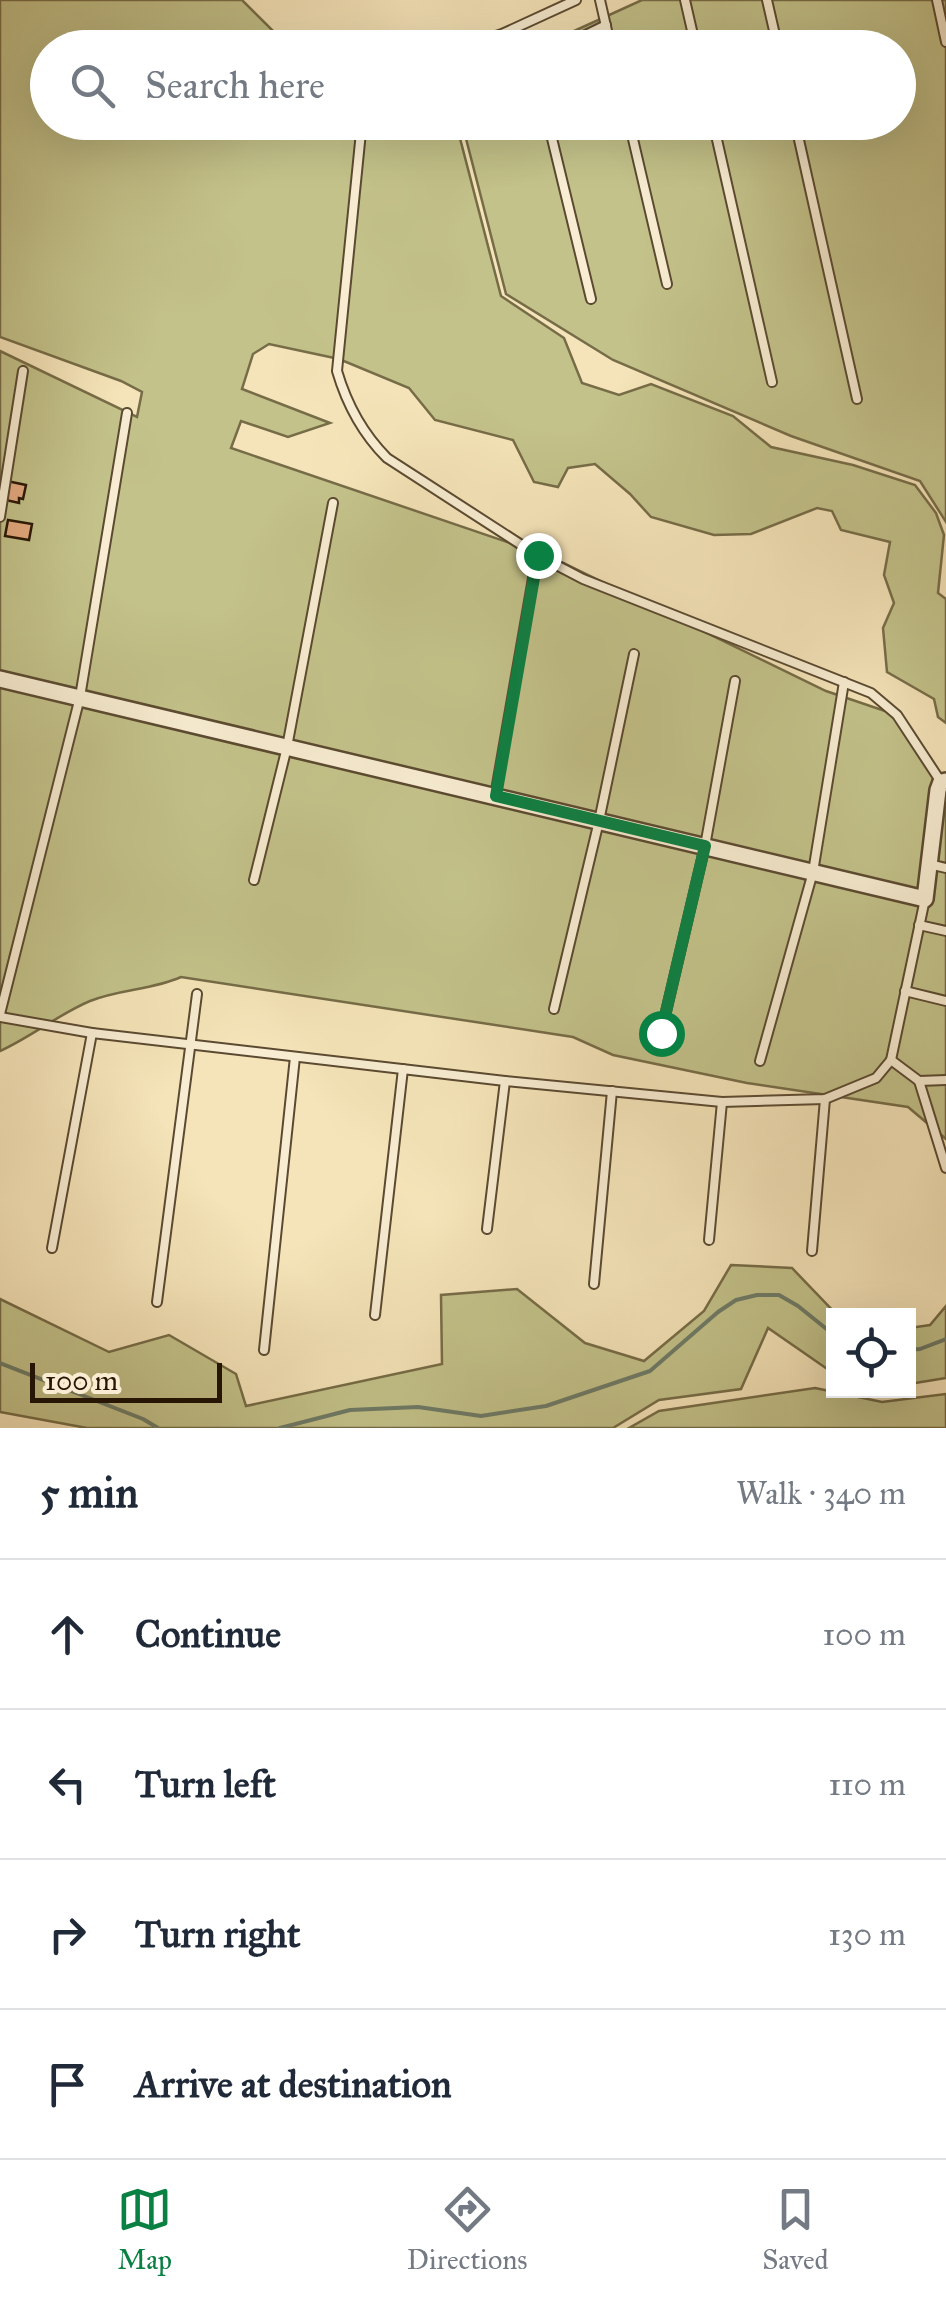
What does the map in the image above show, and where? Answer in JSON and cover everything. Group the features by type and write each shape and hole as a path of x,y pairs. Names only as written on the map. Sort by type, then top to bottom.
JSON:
{"street":[{"path":"0,679 925,899 944,782"}],"lane":[{"path":"511,30 576,0"},
{"path":"600,0 607,30"},
{"path":"686,0 692,30"},
{"path":"767,0 774,30"},
{"path":"937,0 946,42"},
{"path":"596,30 606,25"},
{"path":"360,140 337,371 344,395 371,441 387,458 583,580 871,694 898,715 944,782"},
{"path":"552,140 590,298"},
{"path":"633,140 667,284"},
{"path":"717,140 772,382"},
{"path":"799,140 857,399"},
{"path":"0,517 23,371"},
{"path":"127,414 80,698 0,1016 92,1033 506,1082 722,1102 825,1099 876,1078 891,1060 925,899"},
{"path":"254,880 287,747 333,502"},
{"path":"496,796 538,555"},
{"path":"554,1009 600,821 634,654"},
{"path":"661,1033 705,846 735,681"},
{"path":"760,1061 813,872 844,682"},
{"path":"929,864 946,868"},
{"path":"919,925 946,931"},
{"path":"905,992 946,1000"},
{"path":"157,1302 196,994"},
{"path":"52,1248 92,1033"},
{"path":"264,1350 295,1057"},
{"path":"891,1060 918,1081 946,1168"},
{"path":"375,1315 403,1070"},
{"path":"918,1081 946,1080"},
{"path":"486,1229 506,1082"},
{"path":"594,1284 612,1091"},
{"path":"812,1251 825,1099"},
{"path":"709,1240 722,1102"}],"shaded area":[{"path":"0,0 242,0 272,30 30,30 30,140 460,140 501,296 564,338 582,383 619,395 651,384 733,416 771,447 853,465 915,485 936,513 944,535 938,593 946,599 946,723 938,717 934,699 887,672 883,628 894,603 884,575 890,542 841,530 832,511 817,508 751,534 714,535 651,517 595,464 568,468 558,487 534,482 513,440 435,420 409,388 339,359 269,344 253,354 242,389 330,423 288,437 241,421 231,448 551,557 826,691 897,715 946,790 946,1139 908,1107 747,1083 613,1055 573,1037 181,977 90,1001 0,1051 0,351 137,417 142,392 0,337"},
{"path":"642,0 946,0 946,522 920,481 791,436 613,360 506,294 466,140 916,140 916,30 576,30"},
{"path":"731,1265 792,1268 830,1308 826,1308 826,1368 768,1328 741,1389 659,1400 613,1428 87,1428 0,1412 0,1299 109,1352 169,1335 236,1374 246,1406 442,1364 441,1295 517,1289 585,1343 644,1361 704,1311"},
{"path":"946,1306 946,1378 916,1383 916,1327 930,1325"},
{"path":"815,1388 826,1390 826,1398 882,1402 946,1394 946,1428 629,1428 659,1411"}],"building":[{"path":"7,481 26,485 19,503 6,500"},
{"path":"8,520 32,524 29,540 5,536"}],"waterway":[{"path":"280,1428 350,1410 418,1407 481,1416 546,1406 650,1371 718,1312 736,1300 757,1295 779,1295 826,1329"},
{"path":"916,1349 946,1339"},
{"path":"0,1363 158,1428"}],"route":[{"path":"538,555 496,796 705,846 661,1033"}]}
